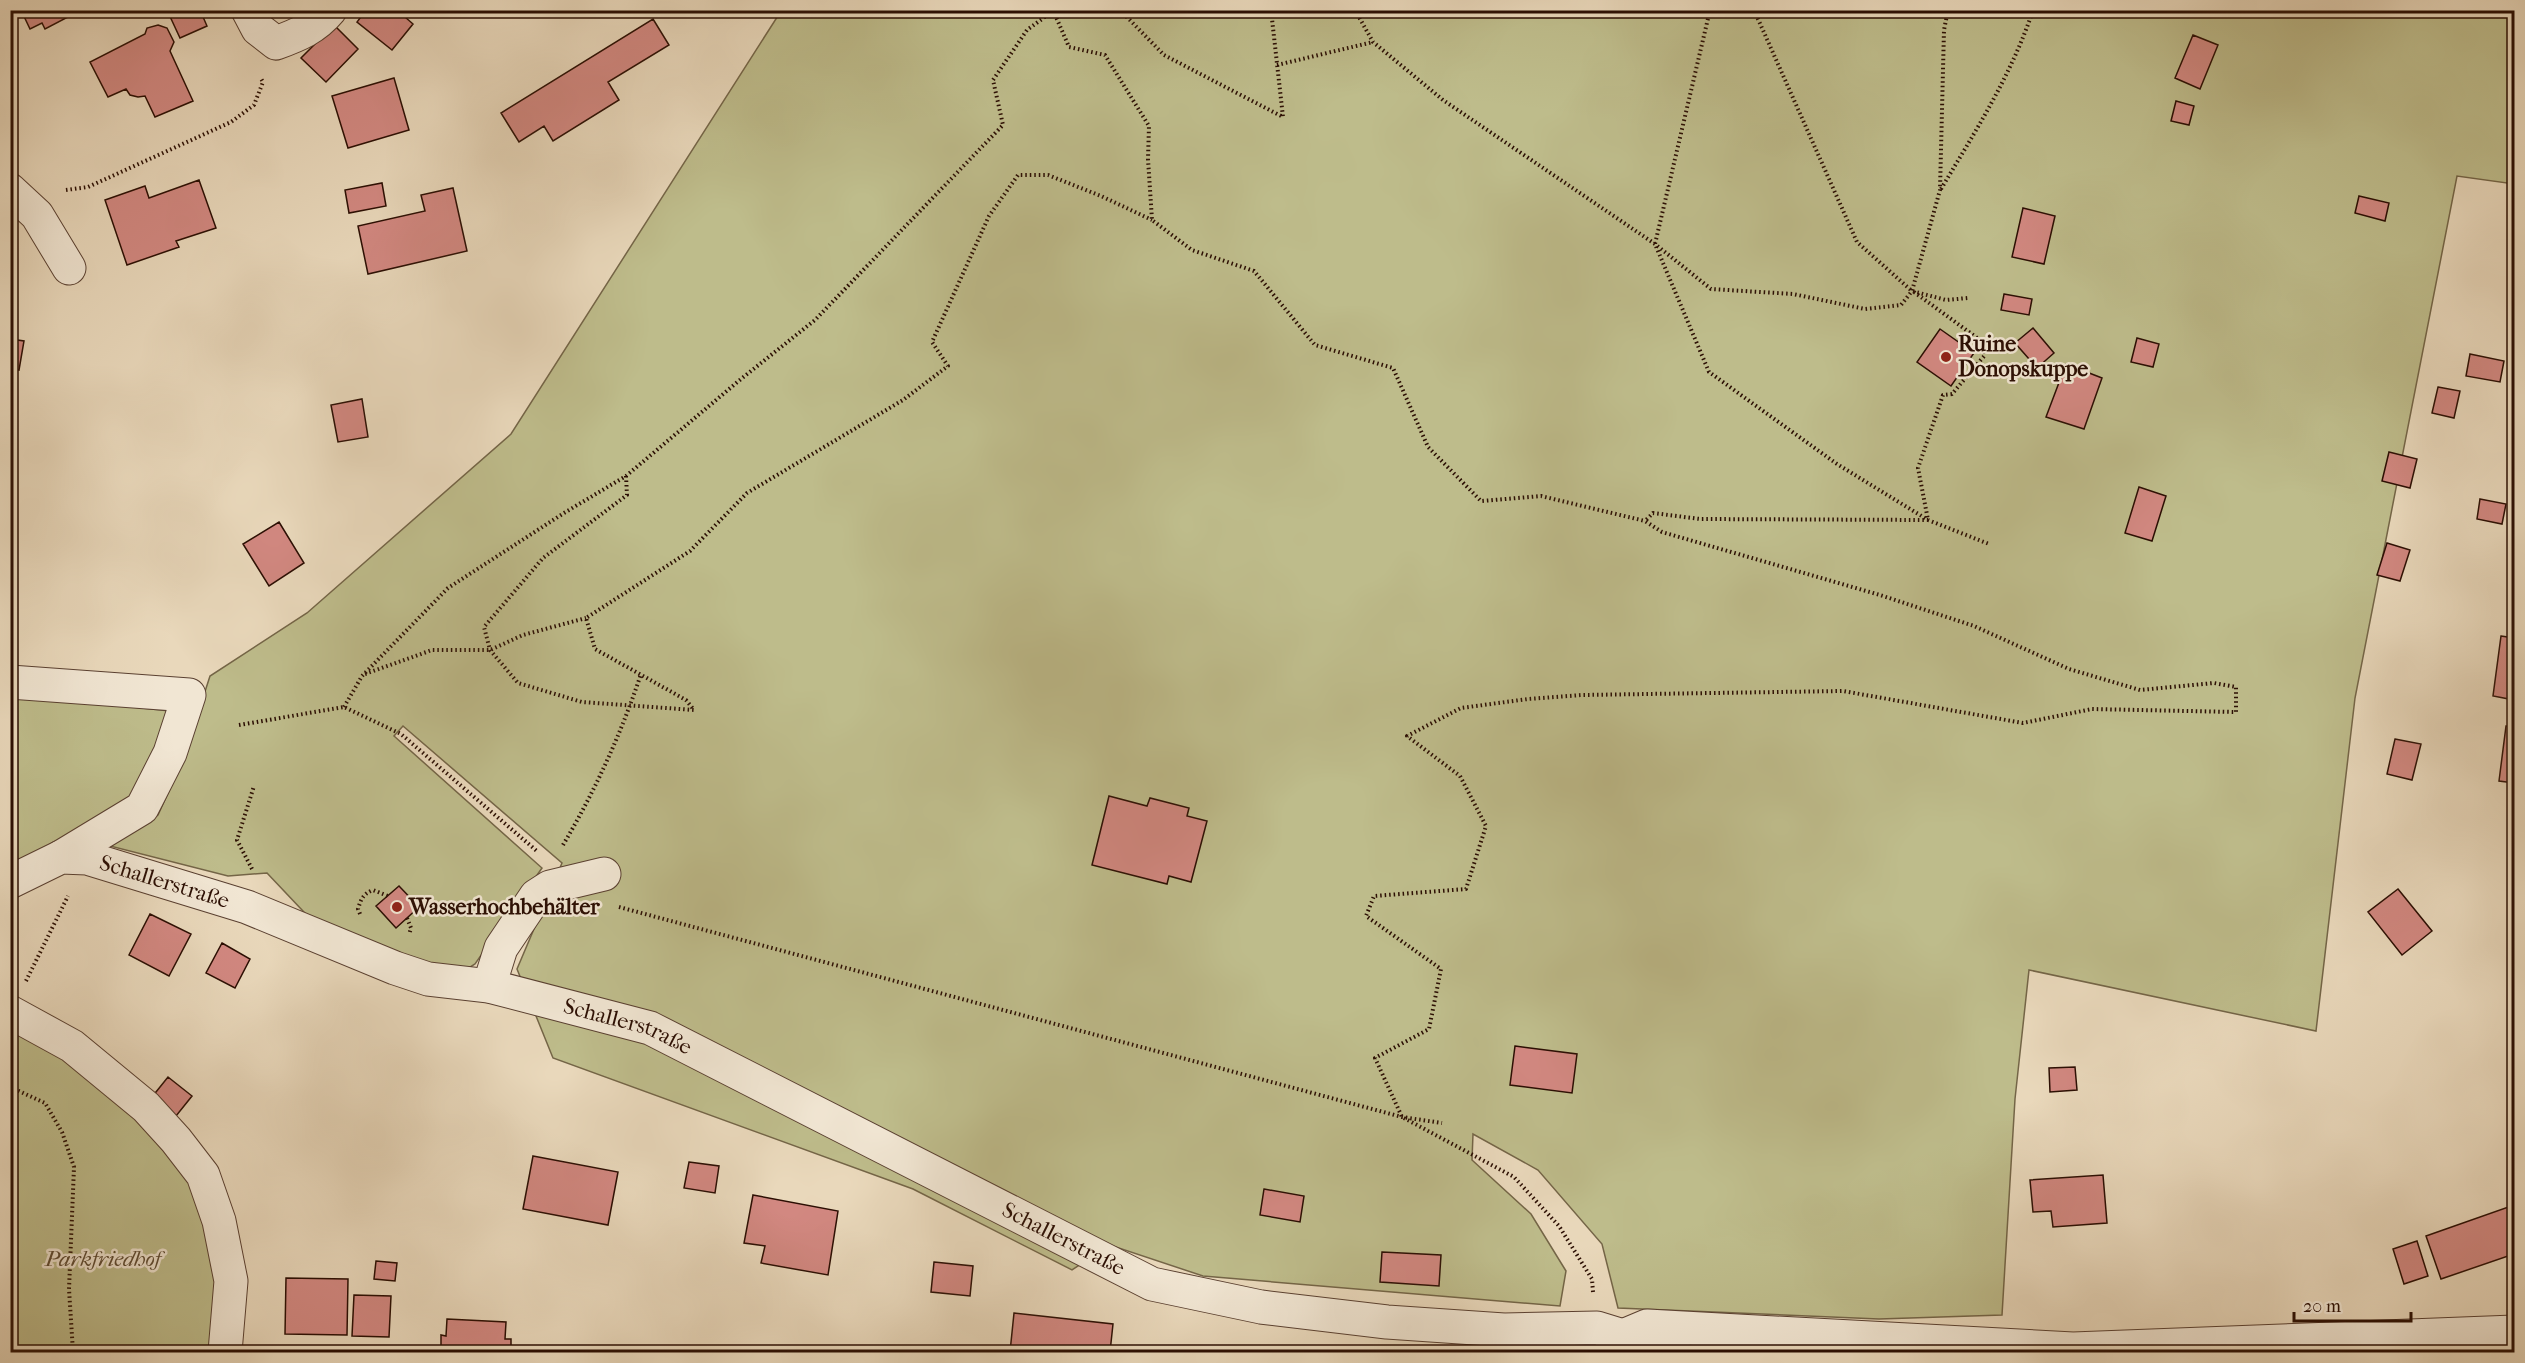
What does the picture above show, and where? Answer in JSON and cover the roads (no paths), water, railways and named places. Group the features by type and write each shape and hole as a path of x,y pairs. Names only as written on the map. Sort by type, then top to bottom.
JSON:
{"street":[{"path":"248,10 258,29 276,43 301,34 320,22 330,10"},
{"path":"12,191 37,215 69,268"},
{"path":"10,682 189,695 170,753 142,808 74,858 10,882"},
{"name":"Schallerstraße","path":"74,858 247,907 417,975 489,986 650,1028 1152,1284 1261,1307 1387,1322 1504,1330 1610,1332 1675,1353"},
{"path":"489,986 501,948 536,896 557,878 604,874"},
{"path":"10,1012 72,1046 146,1107 203,1175 219,1221 231,1281 225,1353"},
{"path":"1610,1332 1647,1326 2073,1349 2514,1332"}],"place":[{"name":"Ruine Donopskuppe","path":"1946,357"},
{"name":"Wasserhochbehälter","path":"397,907"}],"park label":[{"name":"Parkfriedhof","path":"103,1259"}]}
